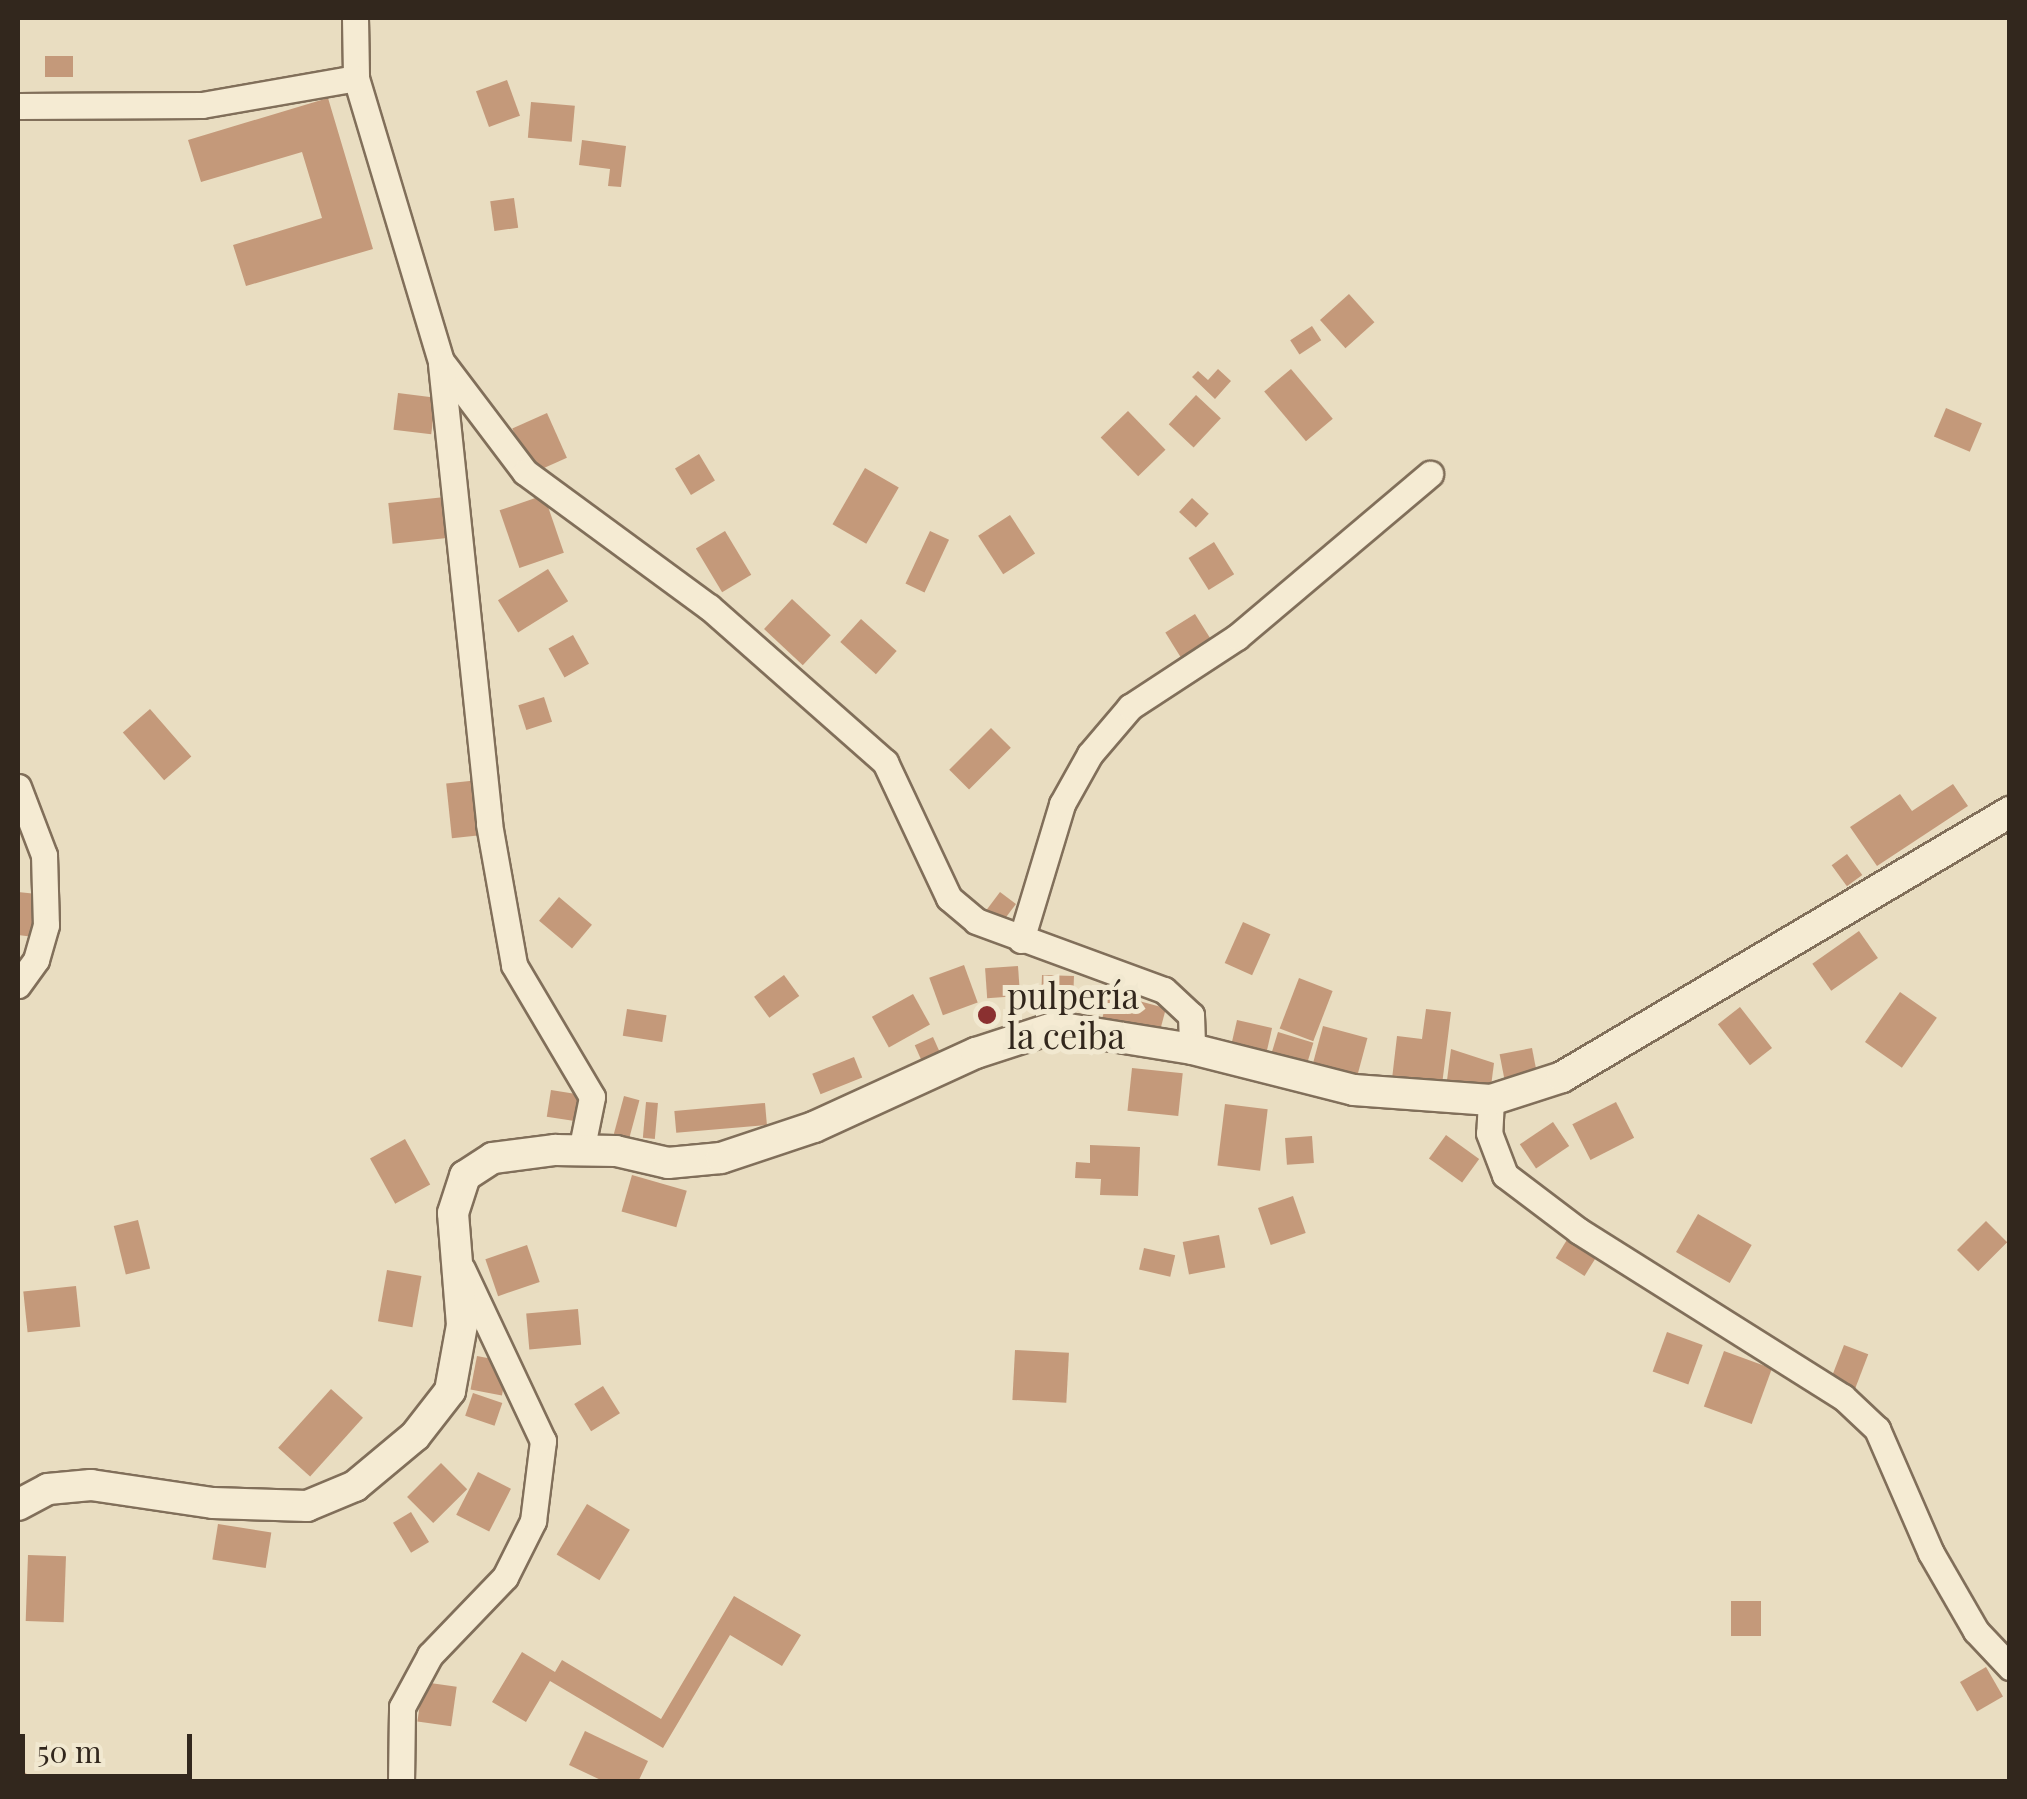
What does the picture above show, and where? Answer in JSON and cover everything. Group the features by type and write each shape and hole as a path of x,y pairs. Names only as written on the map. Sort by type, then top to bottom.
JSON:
{"street":[{"path":"356,18 356,78 440,361 496,860 514,965 592,1096 581,1151"},
{"path":"18,106 202,105 356,78"},
{"path":"440,361 525,472 709,608 885,762 950,898 976,921 1164,990 1191,1015 1192,1049"},
{"path":"1022,940 1062,804 1100,742 1130,708 1237,638 1430,474"},
{"path":"18,788 44,856 46,926 36,960 18,984"},
{"path":"18,1504 48,1489 91,1485 213,1503 307,1506 355,1486 415,1436 450,1392 462,1325 453,1213 464,1176 493,1158 581,1151 668,1163 721,1158 814,1127 976,1053 1056,1027 1192,1049 1354,1090 1491,1100 1562,1076 2010,812"},
{"path":"1491,1100 1489,1134 1504,1175 1579,1231 1843,1397 1877,1429 1931,1553 1976,1631 2010,1667"},
{"path":"401,1782 402,1707 430,1655 505,1577 533,1521 543,1442 457,1259"}],"building":[{"path":"45,56 73,56 73,77 45,77"},
{"path":"507,80 520,116 489,127 476,91"},
{"path":"328,98 373,249 246,286 233,245 322,218 302,152 201,182 188,140"},
{"path":"531,102 575,106 572,142 528,138"},
{"path":"582,140 626,146 621,187 608,186 610,169 579,165"},
{"path":"514,198 518,228 494,231 490,201"},
{"path":"1349,294 1374,322 1345,348 1320,320"},
{"path":"1312,326 1321,340 1299,354 1290,340"},
{"path":"1218,369 1231,381 1215,399 1192,377 1198,371 1208,380"},
{"path":"1291,369 1333,419 1306,441 1264,391"},
{"path":"398,393 436,398 431,434 393,430"},
{"path":"1196,395 1221,418 1194,447 1169,424"},
{"path":"1946,408 1982,423 1970,452 1934,437"},
{"path":"1128,411 1166,450 1138,476 1101,437"},
{"path":"547,413 567,458 532,473 512,428"},
{"path":"699,454 715,481 691,495 675,468"},
{"path":"865,468 899,488 866,544 832,524"},
{"path":"544,495 564,553 519,568 500,510"},
{"path":"445,497 449,538 393,544 388,503"},
{"path":"1192,498 1209,514 1196,528 1179,512"},
{"path":"1010,515 1035,554 1003,574 978,536"},
{"path":"725,531 751,575 722,592 696,549"},
{"path":"930,531 949,540 925,592 905,584"},
{"path":"1214,542 1234,574 1209,590 1189,558"},
{"path":"548,569 568,601 518,632 498,600"},
{"path":"792,599 831,635 803,665 764,629"},
{"path":"1195,614 1213,643 1183,661 1165,633"},
{"path":"861,619 897,651 876,674 840,642"},
{"path":"573,635 589,664 565,677 549,649"},
{"path":"544,697 552,722 526,730 518,705"},
{"path":"150,709 191,757 164,780 123,733"},
{"path":"991,728 1011,748 969,790 949,770"},
{"path":"479,780 485,835 452,838 446,783"},
{"path":"1953,784 1968,806 1877,866 1850,827 1900,794 1912,811"},
{"path":"1847,854 1862,875 1847,886 1832,865"},
{"path":"18,892 37,894 34,937 18,935"},
{"path":"1000,892 1016,904 1002,923 986,911"},
{"path":"559,897 592,925 572,948 539,921"},
{"path":"1243,922 1270,934 1252,975 1225,963"},
{"path":"1859,931 1878,958 1831,991 1812,964"},
{"path":"964,965 978,1003 943,1015 929,978"},
{"path":"1018,966 1020,996 987,998 985,968"},
{"path":"784,975 799,996 769,1018 754,997"},
{"path":"1042,975 1074,976 1072,1019 1040,1018"},
{"path":"1299,978 1333,991 1313,1041 1280,1028"},
{"path":"1900,992 1937,1018 1902,1068 1865,1042"},
{"path":"1109,993 1166,1008 1157,1040 1100,1025"},
{"path":"913,994 930,1025 889,1047 872,1017"},
{"path":"1740,1007 1772,1048 1750,1065 1718,1024"},
{"path":"627,1009 667,1015 662,1042 623,1036"},
{"path":"1426,1009 1451,1012 1442,1085 1392,1079 1397,1036 1422,1039"},
{"path":"1237,1020 1272,1028 1264,1061 1229,1053"},
{"path":"1323,1026 1367,1038 1357,1078 1312,1067"},
{"path":"1278,1032 1313,1043 1304,1074 1268,1064"},
{"path":"933,1037 942,1057 924,1065 915,1045"},
{"path":"1532,1048 1538,1078 1506,1085 1500,1054"},
{"path":"1451,1049 1494,1063 1490,1094 1446,1088"},
{"path":"854,1057 862,1077 821,1094 812,1074"},
{"path":"1132,1068 1183,1073 1178,1116 1128,1111"},
{"path":"551,1090 589,1096 584,1123 547,1117"},
{"path":"624,1096 639,1100 629,1138 614,1134"},
{"path":"646,1102 658,1103 655,1139 643,1138"},
{"path":"1616,1102 1634,1138 1591,1160 1572,1124"},
{"path":"765,1103 767,1125 676,1133 674,1111"},
{"path":"1225,1104 1268,1109 1260,1171 1217,1166"},
{"path":"1553,1122 1569,1146 1536,1168 1520,1144"},
{"path":"1446,1135 1479,1159 1462,1183 1429,1158"},
{"path":"1312,1136 1314,1163 1287,1165 1285,1138"},
{"path":"405,1139 430,1184 395,1204 370,1158"},
{"path":"1090,1145 1140,1147 1138,1196 1100,1195 1101,1179 1075,1178 1076,1162 1090,1163"},
{"path":"632,1175 687,1191 676,1227 622,1212"},
{"path":"1293,1196 1306,1233 1271,1245 1258,1208"},
{"path":"1698,1214 1752,1245 1730,1283 1676,1252"},
{"path":"138,1220 150,1269 126,1275 114,1226"},
{"path":"1986,1221 2007,1242 1978,1271 1957,1250"},
{"path":"1219,1235 1225,1267 1189,1274 1183,1242"},
{"path":"1570,1235 1599,1253 1585,1276 1556,1258"},
{"path":"527,1245 540,1282 498,1296 485,1259"},
{"path":"1144,1248 1175,1255 1170,1277 1139,1269"},
{"path":"387,1270 421,1276 412,1327 378,1321"},
{"path":"76,1286 80,1327 28,1332 23,1292"},
{"path":"578,1309 581,1345 529,1349 526,1314"},
{"path":"1667,1332 1703,1345 1688,1384 1653,1371"},
{"path":"1844,1345 1868,1354 1855,1388 1831,1379"},
{"path":"1015,1350 1069,1353 1066,1403 1012,1400"},
{"path":"1724,1351 1772,1368 1752,1424 1704,1406"},
{"path":"477,1356 508,1362 502,1395 471,1389"},
{"path":"603,1386 620,1413 591,1431 574,1404"},
{"path":"331,1389 363,1418 310,1476 278,1448"},
{"path":"473,1393 502,1403 494,1426 465,1416"},
{"path":"441,1463 467,1489 433,1523 407,1497"},
{"path":"478,1472 511,1489 489,1532 456,1515"},
{"path":"587,1504 630,1530 599,1580 557,1555"},
{"path":"411,1512 429,1542 411,1553 393,1523"},
{"path":"218,1524 271,1532 266,1568 212,1560"},
{"path":"28,1555 66,1556 64,1622 26,1621"},
{"path":"734,1596 801,1635 782,1666 730,1635 663,1748 550,1681 526,1722 492,1702 522,1652 555,1672 562,1660 661,1719"},
{"path":"1731,1601 1761,1601 1761,1636 1731,1636"},
{"path":"1986,1667 2003,1696 1977,1711 1960,1682"},
{"path":"423,1682 457,1687 451,1726 417,1722"},
{"path":"585,1731 648,1761 638,1782 605,1782 569,1765"},
{"path":"18,1766 30,1777 26,1782 18,1782"}],"place":[{"name":"pulpería la ceiba","path":"987,1015"}]}
